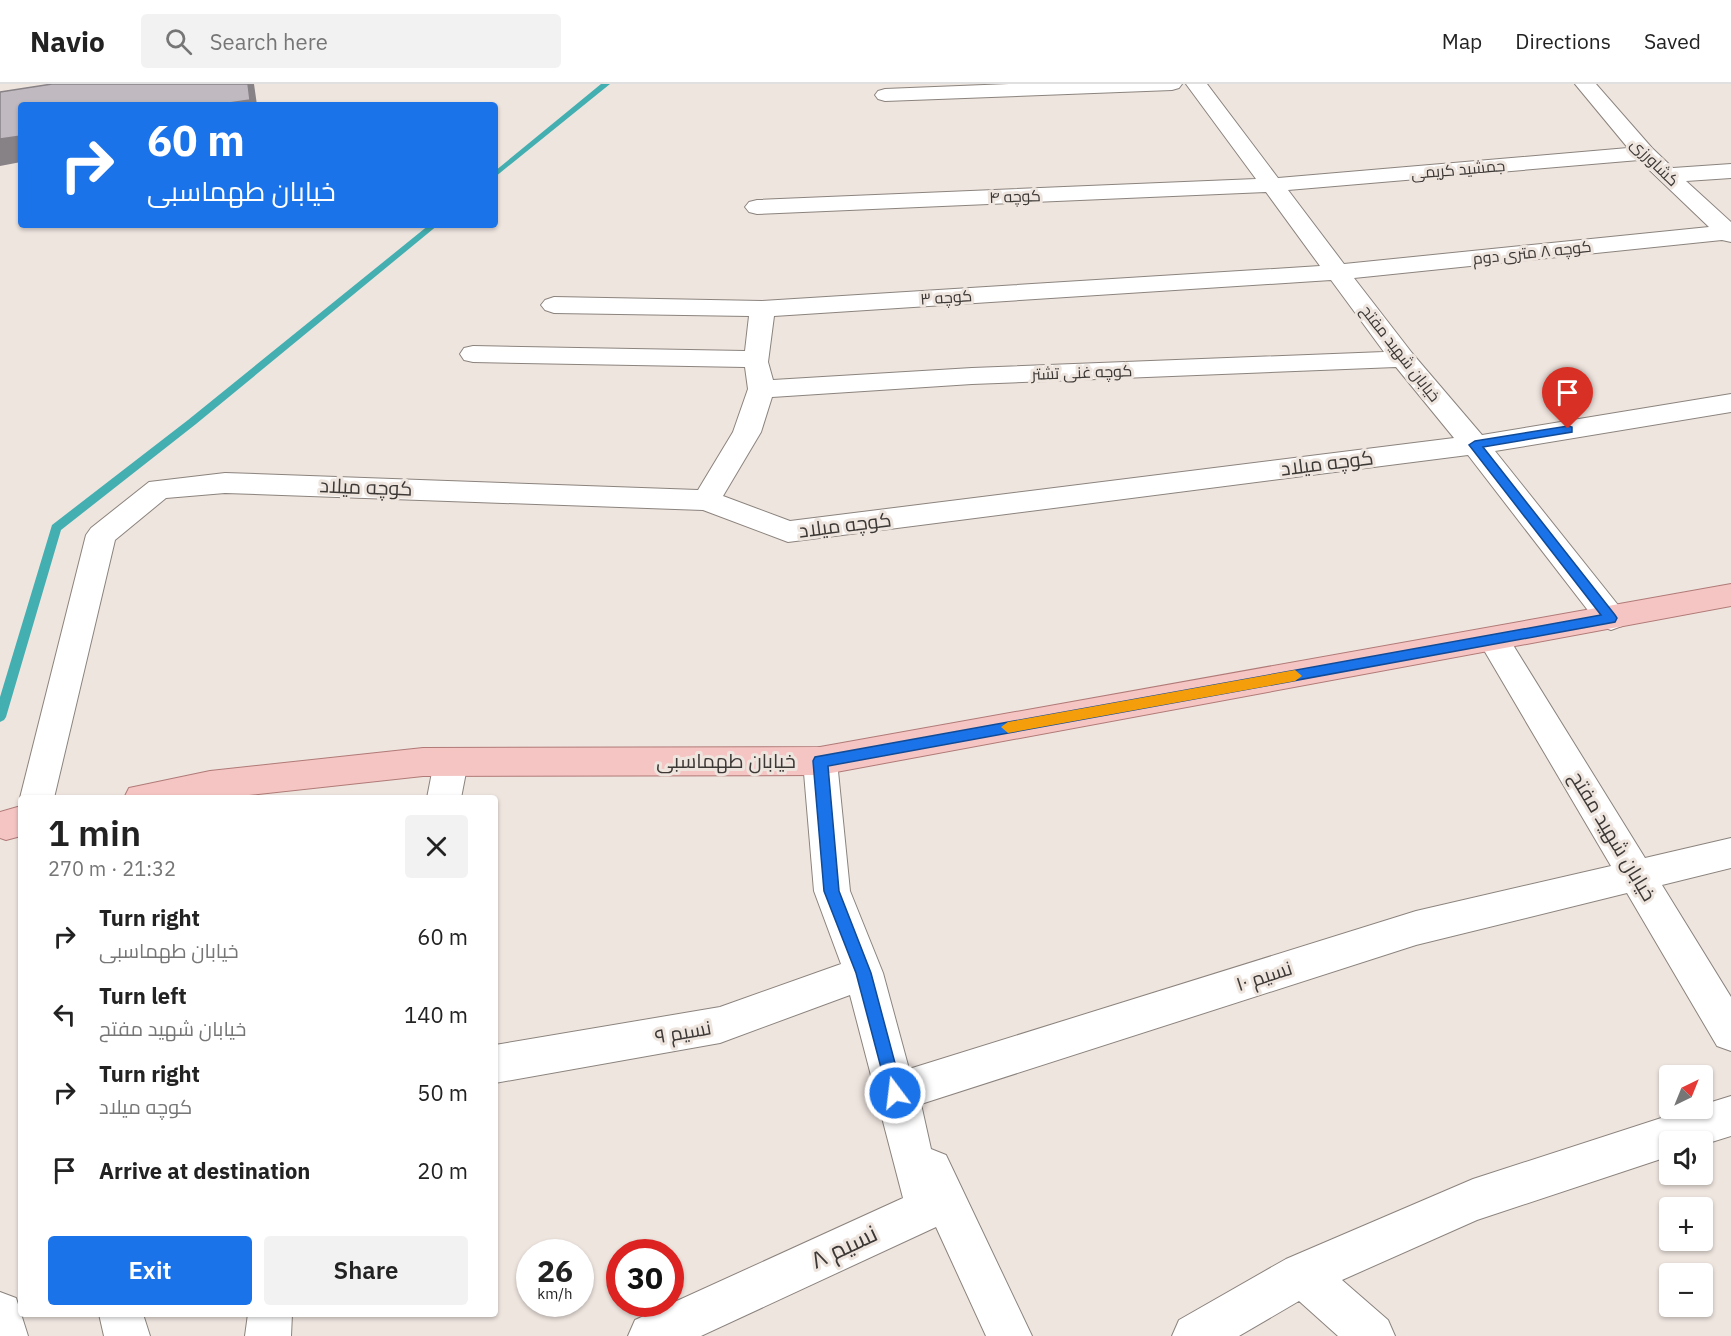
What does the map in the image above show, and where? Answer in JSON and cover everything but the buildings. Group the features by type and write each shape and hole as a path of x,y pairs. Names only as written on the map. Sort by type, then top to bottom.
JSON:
{"main road":[{"name":"خیابان طهماسبی","path":"156,795 210,784 423,762 820,761 1731,595"}],"street":[{"path":"885,95 1172,84"},
{"name":"خیابان شهید مفتح","path":"1196,84 1403,359 1475,445 1611,618"},
{"name":"کشاورزی","path":"1585,84 1644,153 1729,234"},
{"name":"جمشید کریمی","path":"1272,185 1644,153"},
{"path":"1667,175 1731,171"},
{"name":"کوچه ۴","path":"757,207 1272,185"},
{"name":"کوچه ۸ متری دوم","path":"1337,272 1729,234"},
{"name":"کوچه ۳","path":"554,305 762,309 1337,272"},
{"path":"706,500 747,432 760,389 757,359 762,309"},
{"path":"473,354 757,359"},
{"name":"کوچه غنی تشتر","path":"760,389 972,376 1403,359"},
{"name":"کوچه میلاد","path":"38,795 101,535 159,489 225,483 706,500 788,532 1475,445 1731,403"},
{"name":"خیابان شهید مفتح","path":"1494,640 1731,1033"},
{"path":"820,761 832,891 864,973 895,1093 1009,1336"},
{"path":"445,795 452,762"},
{"name":"نسیم ۱۰","path":"895,1093 1416,928 1731,853"},
{"name":"نسیم ۹","path":"498,1063 720,1025 864,973"},
{"name":"نسیم ۸","path":"651,1336 927,1209 895,1093"},
{"path":"1195,1336 1302,1275 1473,1200 1731,1116"},
{"path":"1302,1275 1372,1336"},
{"path":"0,1314 5,1336"},
{"path":"122,1317 127,1336"},
{"path":"268,1336 270,1317"}],"waterway":[{"path":"498,173 606,84"},
{"path":"0,717 56,528 192,422 430,228"}],"slow traffic":[{"path":"1008,727 1295,676"}],"route":[{"path":"895,1093 864,973 832,891 820,761 1611,618 1475,445 1568,429"}]}
